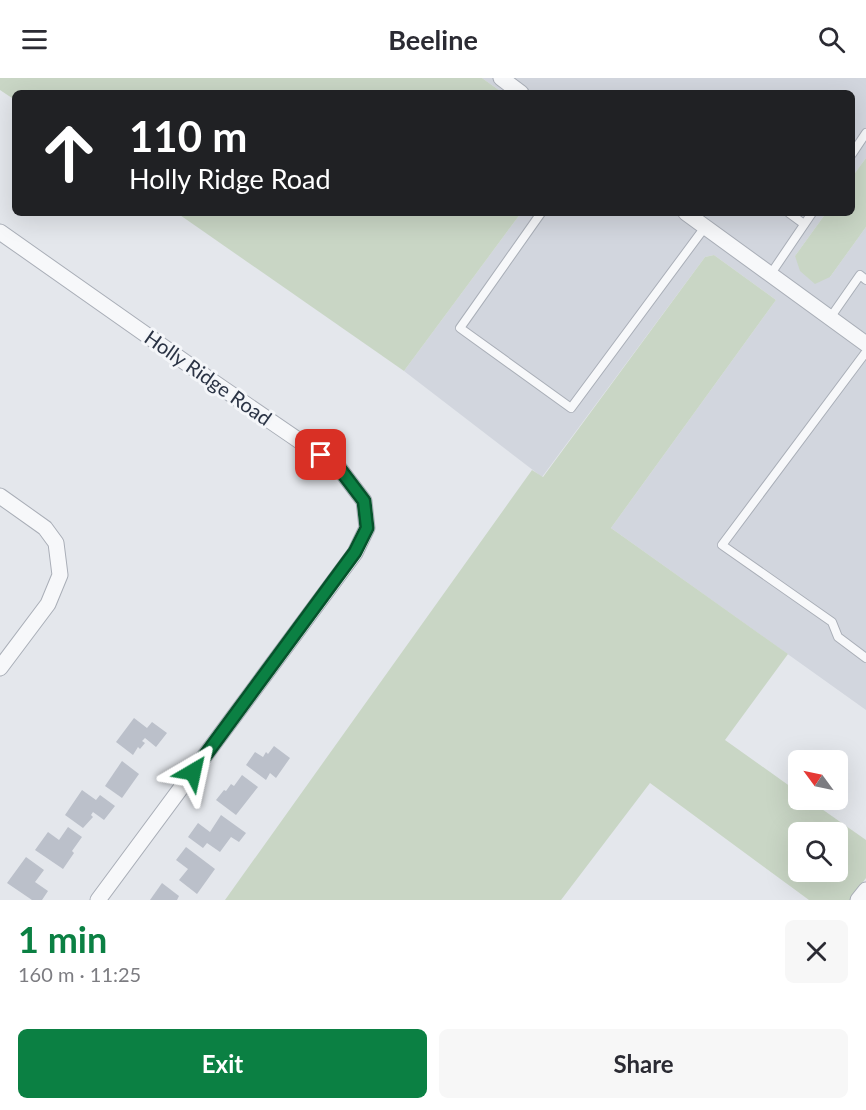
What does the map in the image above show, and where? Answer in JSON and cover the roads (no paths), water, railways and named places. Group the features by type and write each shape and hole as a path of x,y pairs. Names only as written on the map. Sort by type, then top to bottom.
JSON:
{"street":[{"path":"501,78 517,90"},
{"path":"690,216 866,344"},
{"name":"Holly Ridge Road","path":"0,232 339,468 364,501 367,528 355,552 98,900"},
{"path":"0,496 45,528 56,543 60,575 48,604 0,668"},
{"path":"858,900 866,890"}],"lane":[{"path":"855,150 866,133"},
{"path":"539,216 460,328 571,408 705,227"},
{"path":"793,216 804,224"},
{"path":"770,274 810,216"},
{"path":"830,318 860,275 866,280"},
{"path":"866,352 722,545 832,622 838,637 866,658"}]}
